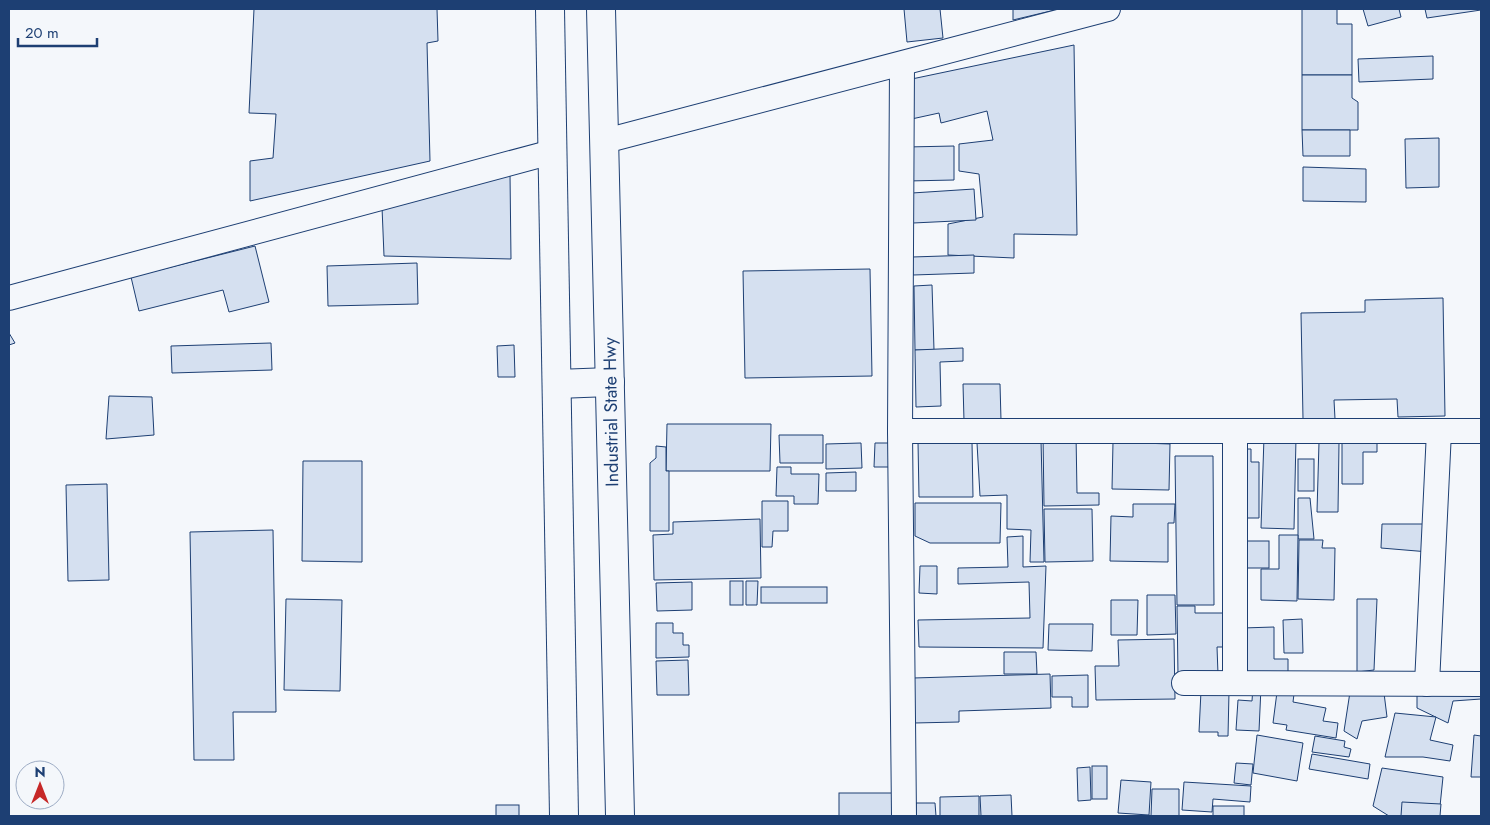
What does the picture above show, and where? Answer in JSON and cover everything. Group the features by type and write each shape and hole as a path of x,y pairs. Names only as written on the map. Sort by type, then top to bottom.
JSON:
{"main road":[{"path":"550,9 564,816"},
{"name":"Industrial State Hwy","path":"601,9 620,816"},
{"path":"557,384 610,382"}],"street":[{"path":"604,141 902,65 1108,9"},
{"path":"902,65 900,430 904,816"},
{"path":"9,298 552,152"},
{"path":"900,430 1481,430"},
{"path":"1235,430 1235,683"},
{"path":"1427,684 1439,430"},
{"path":"1184,683 1481,684"}],"building":[{"path":"254,9 437,9 438,41 427,43 430,161 250,201 250,161 273,158 276,114 249,113"},
{"path":"904,9 940,9 943,38 907,42"},
{"path":"1013,9 1059,9 1013,20"},
{"path":"1302,9 1337,9 1337,24 1352,24 1352,75 1302,75"},
{"path":"1363,9 1399,9 1401,17 1368,26"},
{"path":"1425,9 1481,9 1481,10 1427,18"},
{"path":"1074,45 1077,235 1014,234 1014,258 948,255 948,224 983,217 979,174 959,171 959,144 993,140 987,111 941,123 939,113 907,120 907,80"},
{"path":"1433,56 1433,79 1359,82 1358,59"},
{"path":"1302,75 1352,75 1352,98 1358,102 1358,130 1302,130"},
{"path":"1302,130 1350,130 1350,156 1303,156"},
{"path":"1439,138 1439,187 1406,188 1405,139"},
{"path":"954,146 954,180 907,181 906,147"},
{"path":"1303,167 1366,169 1366,202 1303,201"},
{"path":"510,174 511,259 384,256 382,207"},
{"path":"974,189 976,220 913,223 912,193"},
{"path":"255,246 269,302 229,312 223,290 139,311 131,277"},
{"path":"974,255 974,273 913,275 912,257"},
{"path":"417,263 418,304 328,306 327,266"},
{"path":"870,269 872,376 745,378 743,271"},
{"path":"932,285 934,350 915,350 914,286"},
{"path":"1443,298 1445,416 1398,417 1397,399 1334,400 1335,419 1303,419 1301,313 1365,312 1365,300"},
{"path":"9,333 15,343 9,345"},
{"path":"271,343 272,370 172,373 171,346"},
{"path":"514,345 515,377 498,377 497,346"},
{"path":"963,348 963,361 940,362 941,406 916,407 915,350"},
{"path":"963,384 1000,384 1001,420 964,421"},
{"path":"109,396 152,397 154,435 106,439"},
{"path":"667,424 771,424 770,471 666,471"},
{"path":"1076,434 1077,493 1099,493 1099,505 1044,506 1043,435"},
{"path":"779,435 823,435 823,463 780,463"},
{"path":"1264,437 1296,438 1294,529 1261,528"},
{"path":"1041,440 1044,562 1030,562 1031,530 1007,529 1007,495 980,496 977,443"},
{"path":"918,442 972,442 973,497 919,497"},
{"path":"1113,442 1170,444 1169,490 1112,489"},
{"path":"1319,442 1339,443 1338,512 1317,512"},
{"path":"1342,442 1377,442 1377,452 1363,452 1363,484 1342,484"},
{"path":"861,443 862,468 826,469 826,444"},
{"path":"875,443 890,443 890,467 874,467"},
{"path":"656,446 666,447 666,471 669,471 669,531 650,531 650,463 656,458"},
{"path":"1244,449 1251,449 1251,462 1259,462 1259,518 1244,518"},
{"path":"1175,456 1213,456 1214,605 1177,605"},
{"path":"1298,459 1314,459 1314,491 1298,491"},
{"path":"303,461 362,461 362,562 302,561"},
{"path":"777,467 791,467 791,474 819,474 818,504 794,504 794,496 776,496"},
{"path":"856,472 856,491 826,491 826,473"},
{"path":"107,484 109,580 68,581 66,485"},
{"path":"1298,498 1310,498 1314,539 1298,539"},
{"path":"762,501 788,501 788,531 773,531 772,547 762,547"},
{"path":"915,503 1001,503 1000,543 930,543 915,536"},
{"path":"1133,504 1175,504 1174,523 1168,523 1168,562 1110,561 1111,516 1133,517"},
{"path":"1044,509 1092,509 1093,561 1045,562"},
{"path":"760,519 761,578 654,580 653,535 673,534 673,522"},
{"path":"1382,524 1430,524 1429,552 1381,548"},
{"path":"273,530 276,712 233,712 234,760 194,760 190,532"},
{"path":"1279,535 1298,535 1297,601 1261,600 1261,569 1279,569"},
{"path":"1023,536 1023,567 1046,566 1043,648 919,647 918,620 1030,618 1029,582 958,584 958,568 1008,567 1007,537"},
{"path":"1299,540 1323,540 1322,548 1335,548 1334,600 1298,599"},
{"path":"1241,541 1269,541 1269,568 1241,568"},
{"path":"920,566 937,566 937,594 919,593"},
{"path":"730,581 743,581 743,605 730,605"},
{"path":"746,581 758,581 757,605 746,605"},
{"path":"692,582 692,610 657,611 656,583"},
{"path":"761,587 827,587 827,603 761,603"},
{"path":"1147,595 1175,595 1176,634 1147,635"},
{"path":"286,599 342,600 340,691 284,690"},
{"path":"1357,599 1377,599 1374,670 1357,672"},
{"path":"1111,600 1138,600 1137,635 1111,635"},
{"path":"1177,606 1195,606 1195,613 1226,613 1227,647 1217,647 1218,674 1178,675"},
{"path":"1302,619 1303,653 1284,653 1283,620"},
{"path":"656,623 673,623 673,633 683,633 683,645 689,645 689,657 656,658"},
{"path":"1049,624 1093,624 1092,651 1048,650"},
{"path":"1274,627 1274,659 1288,659 1288,676 1242,676 1242,628"},
{"path":"1174,639 1175,699 1096,700 1095,666 1119,666 1118,640"},
{"path":"1004,652 1036,652 1037,674 1004,674"},
{"path":"688,660 689,695 657,695 656,661"},
{"path":"1050,674 1051,708 959,711 959,722 914,723 913,678"},
{"path":"1088,675 1088,707 1072,707 1072,697 1052,697 1052,676"},
{"path":"1253,686 1261,687 1259,731 1236,730 1238,700 1252,701"},
{"path":"1481,690 1481,699 1453,701 1448,723 1417,708 1417,692"},
{"path":"1201,691 1229,692 1228,736 1218,736 1218,732 1199,732"},
{"path":"1277,692 1294,694 1293,702 1326,708 1323,721 1338,723 1336,738 1286,730 1287,725 1273,723"},
{"path":"1350,692 1384,693 1387,717 1362,721 1357,739 1344,731"},
{"path":"1395,713 1436,717 1430,740 1453,745 1450,761 1423,757 1385,757"},
{"path":"1257,735 1303,743 1297,781 1253,773"},
{"path":"1474,735 1481,736 1481,777 1471,777"},
{"path":"1315,736 1345,741 1344,747 1351,749 1349,757 1312,752"},
{"path":"1312,754 1370,764 1368,779 1309,769"},
{"path":"1236,763 1253,764 1251,785 1234,783"},
{"path":"1092,766 1107,766 1107,799 1092,799"},
{"path":"1090,767 1091,800 1078,801 1077,768"},
{"path":"1382,768 1443,777 1439,816 1389,816 1373,806"},
{"path":"1121,780 1151,782 1149,815 1118,813"},
{"path":"1184,782 1251,786 1250,802 1213,799 1212,812 1182,810"},
{"path":"1152,789 1179,789 1179,816 1151,816"},
{"path":"839,793 896,793 896,816 839,816"},
{"path":"1011,795 1012,816 981,816 980,796"},
{"path":"979,796 979,816 940,816 940,797"},
{"path":"1402,802 1441,804 1440,816 1401,816"},
{"path":"916,803 935,803 936,816 916,816"},
{"path":"496,805 519,805 519,816 496,816"},
{"path":"1213,806 1244,806 1244,816 1213,816"}]}
